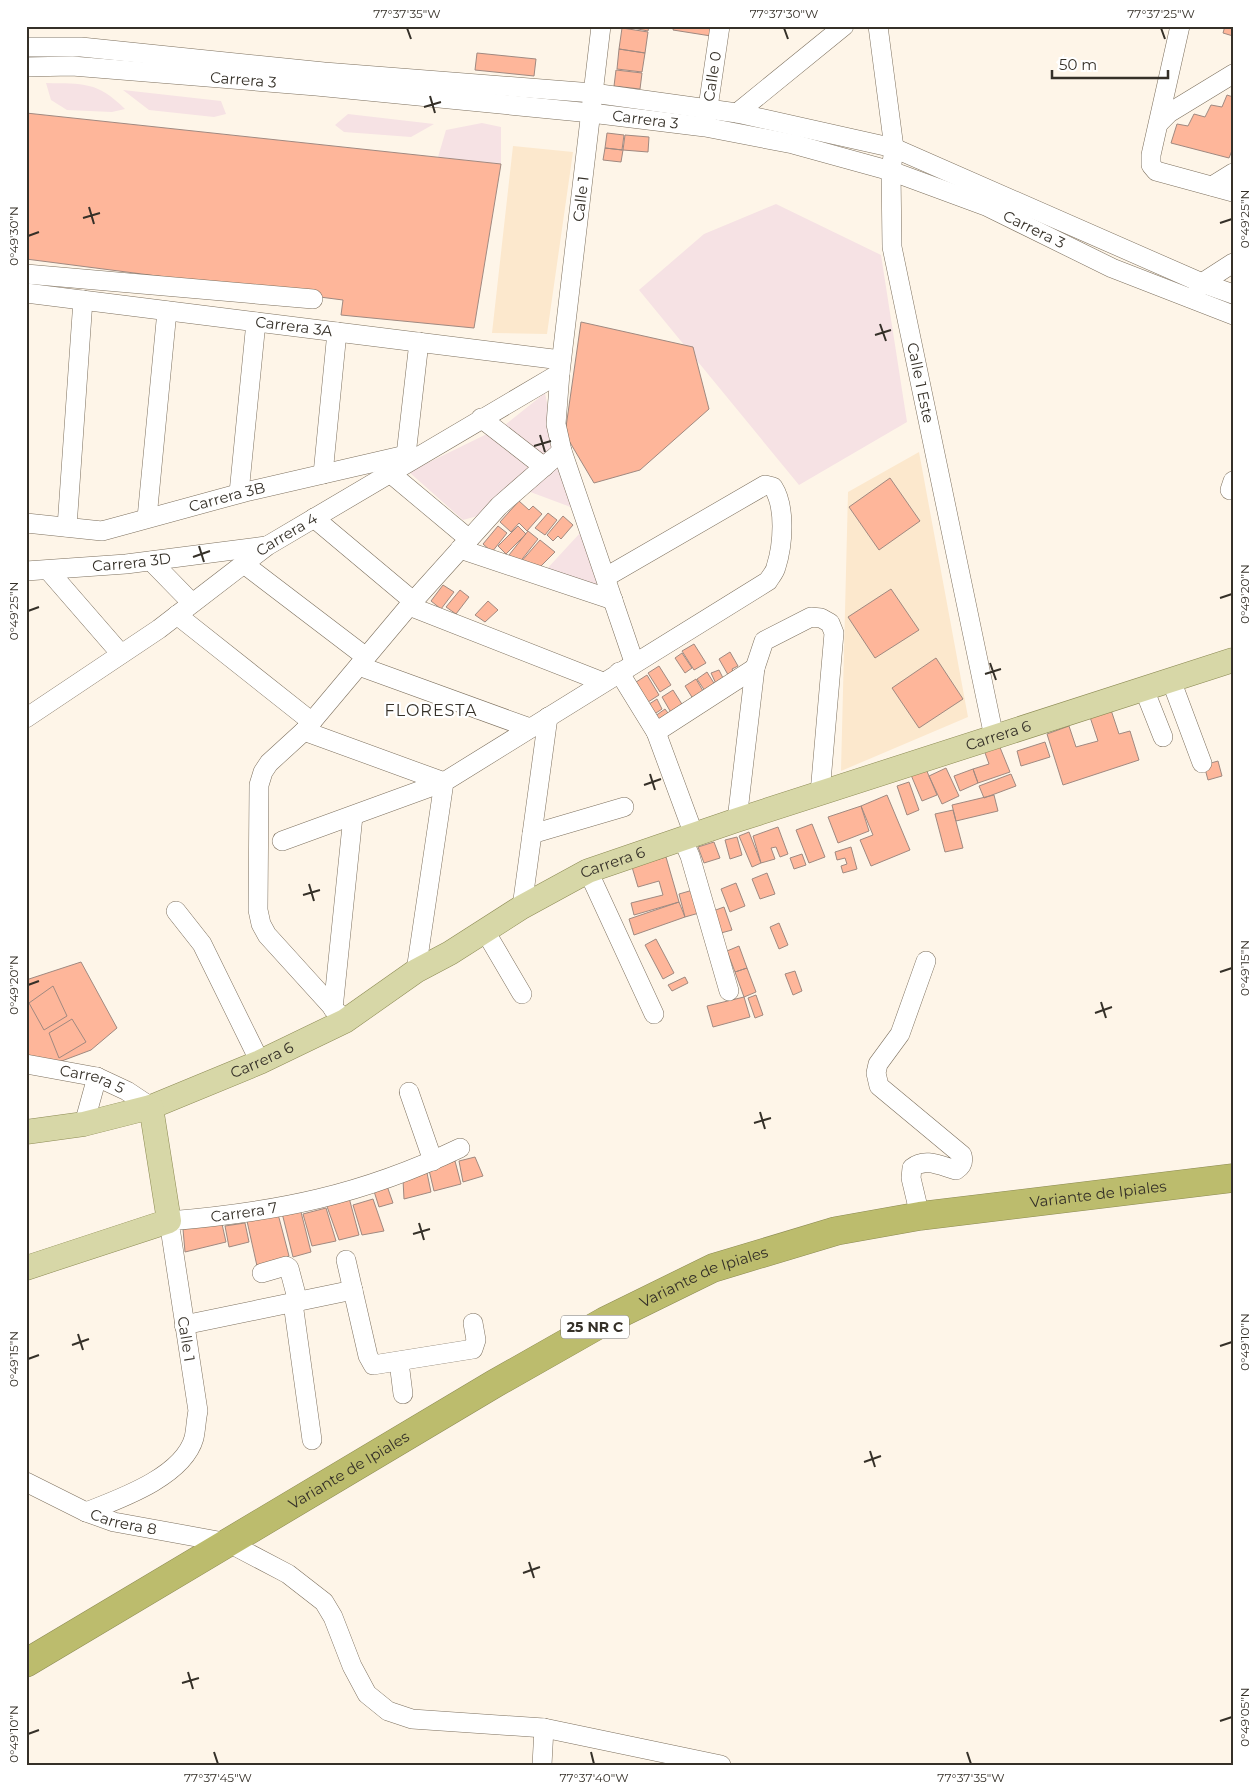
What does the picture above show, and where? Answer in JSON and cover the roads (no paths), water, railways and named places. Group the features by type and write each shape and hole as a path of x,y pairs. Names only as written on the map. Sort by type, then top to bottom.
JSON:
{"highway":[{"name":"Variante de Ipiales","path":"26,1663 494,1384 605,1321 713,1268 836,1231 920,1216 1233,1178"}],"main road":[{"name":"Carrera 6","path":"26,1132 84,1124 151,1107 260,1062 486,931 522,907 588,872 737,820 1233,660"},
{"name":"Calle 1","path":"151,1107 169,1221"},
{"name":"Carrera 7","path":"26,1268 169,1221"}],"street":[{"name":"Calle 1","path":"602,26 560,366 556,424 562,452 613,600 627,667 656,732 688,838 690,856 729,991"},
{"path":"737,113 844,26"},
{"name":"Calle 1 Este","path":"878,26 894,148 891,171 892,248 994,737"},
{"path":"1180,26 1160,122 1151,155 1151,165 1156,170 1233,192"},
{"name":"Calle 0","path":"707,119 723,29"},
{"name":"Carrera 3","path":"26,47 81,47 324,72 593,93 707,119 891,171 986,206 1112,268 1189,300 1233,315"},
{"name":"Carrera 3","path":"26,67 72,66 591,113 707,119 737,113 894,148 1202,284 1233,294"},
{"path":"1160,122 1169,113 1233,74"},
{"path":"1212,186 1233,173"},
{"path":"1189,300 1202,284 1233,264"},
{"path":"26,274 313,299"},
{"name":"Carrera 3A","path":"26,293 419,342 560,366"},
{"path":"67,528 83,300"},
{"path":"147,518 167,311"},
{"path":"239,494 256,322"},
{"path":"323,474 337,332"},
{"path":"406,455 419,342"},
{"name":"Carrera 4","path":"26,718 177,615 268,546 481,418 560,366"},
{"path":"481,418 544,467"},
{"name":"Carrera 3B","path":"26,523 102,531 239,494 428,450"},
{"path":"339,1015 267,935 261,924 258,910 259,785 263,772 308,727 411,604 499,506 562,452"},
{"path":"390,473 465,544 613,600"},
{"path":"282,841 444,782 768,580 776,568 783,515 780,498 773,487 765,485 606,577"},
{"path":"314,518 411,604 603,682"},
{"name":"Carrera 3D","path":"26,572 151,561 268,546"},
{"path":"151,561 192,603"},
{"path":"244,564 362,662 530,728"},
{"path":"48,570 121,654"},
{"path":"177,615 308,727 444,782"},
{"path":"737,820 755,668 764,641 811,617 821,618 830,623 834,634 820,793"},
{"path":"656,732 755,668"},
{"path":"1172,680 1202,763"},
{"path":"1144,688 1163,737"},
{"path":"522,907 548,717"},
{"path":"416,971 444,782"},
{"path":"532,834 624,807"},
{"path":"339,1015 352,816"},
{"path":"588,872 654,1014"},
{"path":"176,911 202,944 260,1062"},
{"path":"486,931 522,994"},
{"path":"920,1216 911,1178 912,1168 922,1162 933,1163 956,1170 963,1164 964,1159 962,1155 879,1086 876,1072 878,1064 903,1028 926,961"},
{"name":"Carrera 5","path":"26,1064 97,1077 128,1091 151,1107"},
{"path":"84,1124 97,1077"},
{"path":"408,1092 433,1161"},
{"name":"Carrera 7","path":"169,1221 237,1215 304,1204 369,1186 433,1161 460,1148"},
{"name":"Calle 1","path":"86,1512 142,1490 178,1463 194,1439 198,1411 169,1221"},
{"path":"346,1260 370,1363 378,1365 399,1362 473,1348 476,1340 474,1323"},
{"path":"262,1272 286,1266 289,1268 312,1440"},
{"path":"184,1326 353,1290"},
{"path":"399,1362 402,1394"},
{"name":"Carrera 8","path":"26,1482 86,1512 114,1522 229,1543 288,1574 324,1602 333,1617 352,1666 368,1694 388,1711 412,1718 544,1728 721,1765"},
{"path":"542,1765 544,1728"}],"district":[{"name":"FLORESTA","path":"431,710"}]}
